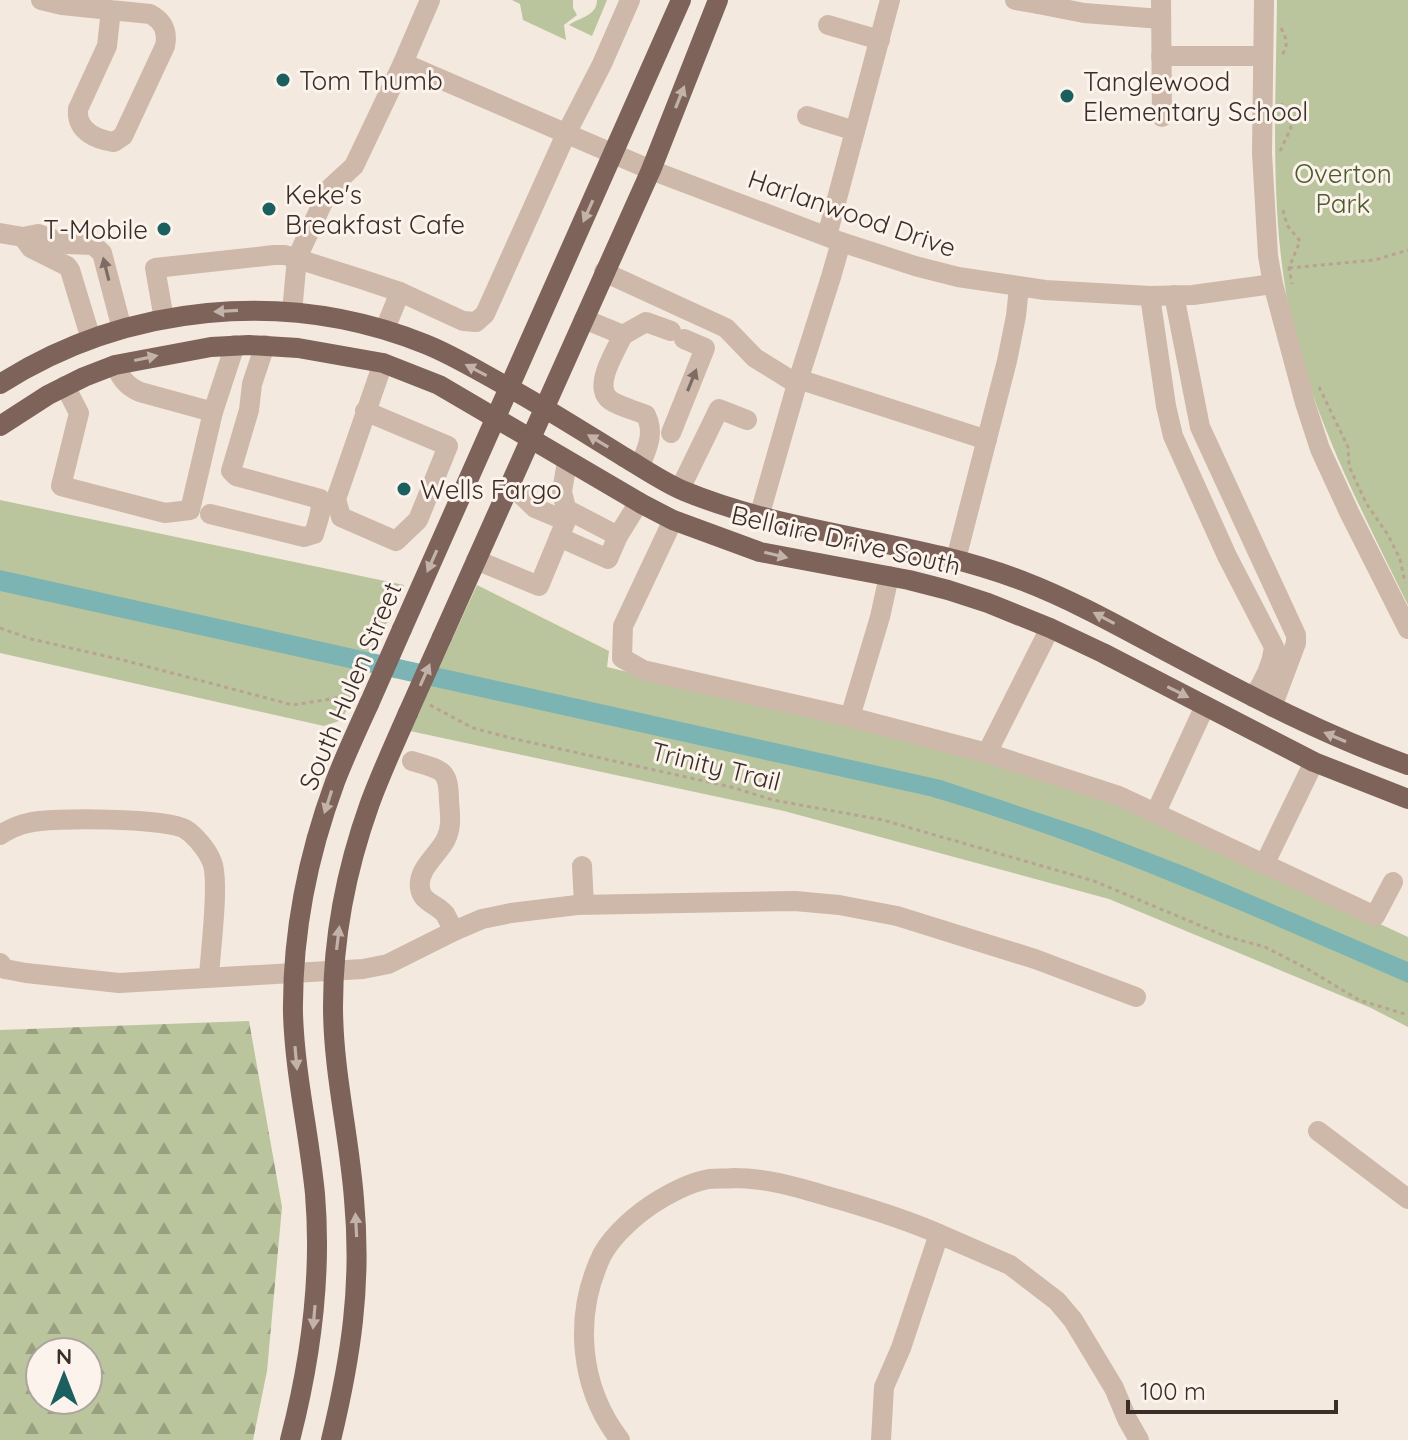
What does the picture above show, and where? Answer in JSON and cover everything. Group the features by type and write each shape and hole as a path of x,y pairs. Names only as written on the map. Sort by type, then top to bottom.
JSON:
{"main road":[{"name":"South Hulen Street","path":"290,1440 308,1362 317,1260 315,1194 295,1043 294,972 302,904 320,826 364,697 402,629 681,0"},
{"path":"331,1440 349,1356 357,1265 354,1199 334,1035 334,970 345,892 369,805 651,170 718,0"},
{"name":"Bellaire Drive South","path":"0,384 45,359 91,339 164,319 220,311 292,312 385,329 430,345 510,388 680,489 749,514 924,550 1020,580 1062,597 1330,735 1408,765"},
{"path":"176,353 190,344 208,339 282,333 289,327 292,312"},
{"path":"115,365 122,329"},
{"path":"91,339 115,365"},
{"name":"Bellaire Drive South","path":"0,426 65,386 115,365 176,353 235,345 265,345 324,351 383,363 439,385 673,520 760,552 889,576 988,603 1103,653 1314,762 1408,799"},
{"path":"729,542 749,514"},
{"path":"948,590 956,559"},
{"path":"1238,723 1262,702"}],"street":[{"path":"41,0 150,14 163,25 165,46 123,136 114,142 82,129 77,115 107,46 111,10"},
{"path":"292,312 297,258 329,189 354,166 430,0"},
{"path":"164,319 155,268 274,255 297,258 400,292 463,321 476,322 485,314 630,0"},
{"path":"749,514 798,381 831,277 834,239 855,131 890,0"},
{"path":"1015,0 1084,13 1161,10 1162,117"},
{"path":"1264,0 1271,58 1262,153 1268,256 1283,287 1305,403 1320,449 1408,629"},
{"path":"828,25 880,40"},
{"path":"1161,56 1271,58"},
{"name":"Harlanwood Drive","path":"403,63 651,170 834,239 958,277 1079,293 1150,296 1283,287"},
{"path":"807,116 855,131"},
{"path":"0,233 23,237 38,234 67,244 93,245 102,253 122,329"},
{"path":"23,237 31,248 67,266 73,275 91,339"},
{"path":"67,266 75,245"},
{"path":"604,272 726,328 755,358 798,381 987,440"},
{"path":"956,559 1007,361 1019,287"},
{"path":"385,329 400,292"},
{"path":"1174,295 1200,427 1296,635 1293,654 1262,702"},
{"path":"1150,296 1173,436 1227,556 1274,647 1263,683 1262,702"},
{"path":"584,319 623,335"},
{"path":"640,466 651,436 651,425 646,415 610,400 603,390 604,376 623,335 646,322 705,348 671,433"},
{"path":"65,386 79,413 61,486 165,513 190,510 213,412 235,345"},
{"path":"210,514 304,537 314,534 322,503 320,499 236,476 231,471 265,345"},
{"path":"365,411 448,446 418,520 396,541 341,517 336,499 365,411 383,363"},
{"path":"115,365 129,387 213,412"},
{"path":"680,489 719,409 747,420"},
{"path":"651,425 701,445"},
{"path":"476,560 539,586 564,523 562,492 567,461"},
{"path":"510,484 535,508 564,523 608,559 639,502"},
{"path":"418,520 446,532"},
{"path":"673,520 623,626 622,658 643,670 850,717 987,753 1119,796 1375,916 1393,882"},
{"path":"564,523 618,536"},
{"path":"850,717 889,576"},
{"path":"987,753 1050,628"},
{"path":"1156,812 1205,706"},
{"path":"412,761 442,772 449,784 448,835 424,871 419,885 425,899 445,913 454,931"},
{"path":"1265,863 1314,762"},
{"path":"0,835 29,822 69,819 160,823 185,828 213,863 215,888 209,977"},
{"path":"582,866 584,904"},
{"path":"0,963 5,969 26,973 119,983 363,969 388,964 454,931 497,916 549,907 795,901 897,916 984,942 1136,997"},
{"path":"1318,1131 1408,1199"},
{"path":"620,1440 608,1424 595,1396 585,1358 583,1328 586,1301 603,1253 644,1209 677,1189 710,1179 749,1178 774,1181 909,1220 1010,1265 1057,1301 1073,1320 1114,1388 1139,1440"},
{"path":"881,1440 884,1387 901,1348 939,1234"}],"path":[{"path":"1271,58 1287,48 1288,41 1280,25"},
{"path":"1279,160 1280,149 1291,128 1280,100"},
{"path":"1283,209 1287,225 1300,241 1283,287"},
{"path":"1289,268 1375,260 1408,250"},
{"path":"1315,380 1348,447 1349,466 1366,503 1400,559 1406,587"},
{"path":"0,628 31,639 293,705 364,697"},
{"name":"Trinity Trail","path":"429,704 473,728 731,787 773,800 883,820 1094,881 1225,936 1265,947 1359,1000 1408,1015"}],"green space":[{"path":"512,0 573,0 577,15 564,25 566,40 523,20 520,4"},
{"path":"597,0 607,0 592,36 569,25 591,13"},
{"name":"Overton Park","path":"1277,0 1408,0 1408,605 1320,414 1306,375 1286,293 1278,220 1275,146"},
{"path":"0,500 404,585 342,720 324,726 0,653"},
{"path":"477,585 609,651 607,667 977,757 1133,809 1408,937 1408,1027 1371,1008 1109,899 784,811 410,731"},
{"path":"249,1021 282,1207 267,1371 253,1440 0,1440 0,1030"}],"water":[{"path":"0,570 941,780 1093,831 1186,867 1408,962 1408,983 1112,858 929,796 0,591"}],"place":[{"name":"Tom Thumb","path":"283,80"},
{"name":"Tanglewood Elementary School","path":"1067,96"},
{"name":"Keke's Breakfast Cafe","path":"269,209"},
{"name":"T-Mobile","path":"164,229"},
{"name":"Wells Fargo","path":"404,489"}]}
